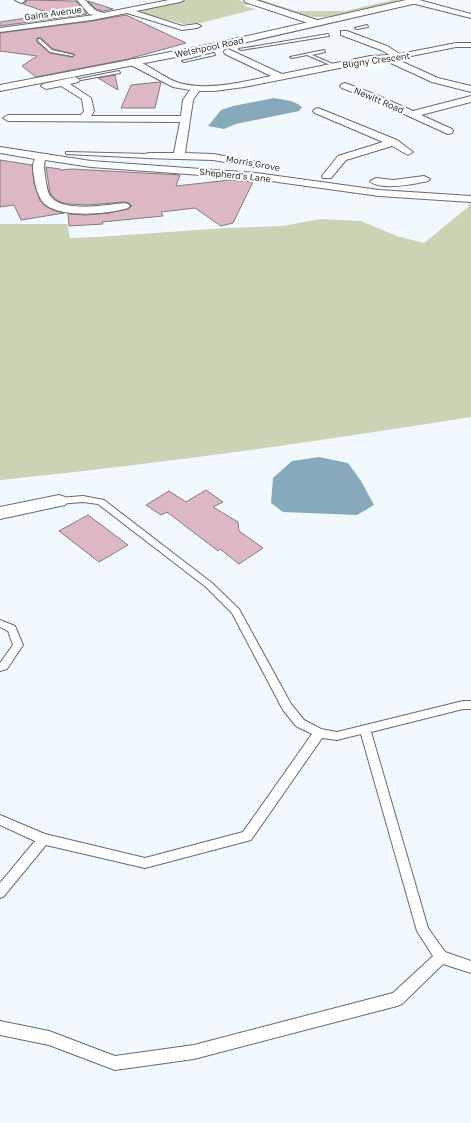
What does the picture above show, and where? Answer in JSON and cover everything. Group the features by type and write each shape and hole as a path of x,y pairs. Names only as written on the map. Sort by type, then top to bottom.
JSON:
{"main road":[{"path":"248,0 317,24"},
{"name":"Welshpool Road","path":"0,88 317,24 416,0"},
{"path":"279,32 291,25 296,16"}],"street":[{"path":"81,0 92,12 103,16"},
{"name":"Gains Avenue","path":"0,30 92,18 180,0"},
{"path":"416,0 471,16"},
{"path":"128,11 182,28"},
{"path":"92,18 97,28"},
{"path":"170,32 182,28 197,26"},
{"path":"26,27 36,37"},
{"path":"328,35 344,33 357,28"},
{"path":"344,33 384,48 398,56"},
{"name":"Bligny Crescent","path":"132,62 167,81 196,88 222,88 384,57 398,56 456,45 471,45"},
{"path":"214,54 241,49"},
{"path":"228,52 281,77"},
{"path":"384,57 435,80 471,89"},
{"path":"46,86 80,79"},
{"path":"63,83 86,98 89,110 84,118"},
{"name":"Newitt Road","path":"345,86 414,114 448,130"},
{"path":"179,156 188,100 196,88"},
{"name":"Newitt Road","path":"414,114 471,99"},
{"path":"318,111 392,142 408,152"},
{"path":"8,118 184,119"},
{"path":"327,176 342,158 392,142"},
{"name":"Shepherd's Lane","path":"0,150 126,167 203,171 256,176 380,193 471,199"},
{"path":"42,156 38,162 39,171 44,196 49,202 74,210 124,206"},
{"name":"Morris Grove","path":"149,156 213,157 274,167"},
{"name":"Morris Grove","path":"289,170 327,176 393,183 424,179"},
{"path":"0,513 60,501"}],"lane":[{"path":"357,28 366,26"},
{"path":"241,49 328,35"},
{"path":"36,37 51,50 72,55"},
{"path":"292,57 324,51"},
{"path":"184,61 214,54"},
{"path":"307,54 334,66"},
{"path":"80,79 120,72"},
{"path":"68,153 149,156"},
{"path":"60,501 83,499 101,502 209,585 236,611 287,708 300,723 319,733 336,736 468,702"},
{"path":"0,623 12,629 18,644 3,666 0,666"},
{"path":"365,729 423,931 441,957 471,968"},
{"path":"0,820 44,839 145,863 247,836 319,733"},
{"path":"0,892 44,839"},
{"path":"0,1028 49,1038 115,1063 194,1052 397,999 441,957"}],"green space":[{"path":"186,0 239,0 249,4 244,6 256,9 201,23 184,24 141,13 145,9"},
{"path":"256,0 262,0 296,11 345,11 393,0 401,0 342,15 318,17 293,13"},
{"path":"469,203 471,204 471,417 236,452 0,480 0,224 67,224 70,238 283,226 320,219 361,221 397,236 424,243 468,207"}],"water":[{"path":"274,98 292,102 302,107 299,111 236,124 224,129 208,126 221,110 233,106"},
{"path":"319,457 348,463 361,481 374,505 357,515 283,512 271,503 273,478 292,461"}],"building":[{"path":"26,0 76,1 87,14 0,26 0,22 52,14 23,4"},
{"path":"88,1 113,9 103,11 96,9"},
{"path":"126,15 186,43 128,59 36,77 22,66 37,56 0,51 0,33","holes":["37,38 41,38 53,49 75,55 72,57 50,53 37,42"]},
{"path":"115,75 118,90 98,78"},
{"path":"161,82 155,108 121,108 131,85"},
{"path":"0,160 32,165 34,183 40,201 45,206 53,210 64,213 21,220 14,205 0,207"},
{"path":"46,167 60,170 72,169 180,175 176,186 230,180 253,182 233,223 221,226 195,208 161,212 163,216 102,222 103,224 69,226 68,214 86,215 109,213 128,209 132,206 129,203 124,202 87,205 60,202 50,193"},
{"path":"206,490 223,502 213,507 238,522 239,531 263,548 239,564 220,549 218,551 167,512 161,515 146,505 169,491 186,502"},
{"path":"88,515 128,545 99,562 59,531"}]}
